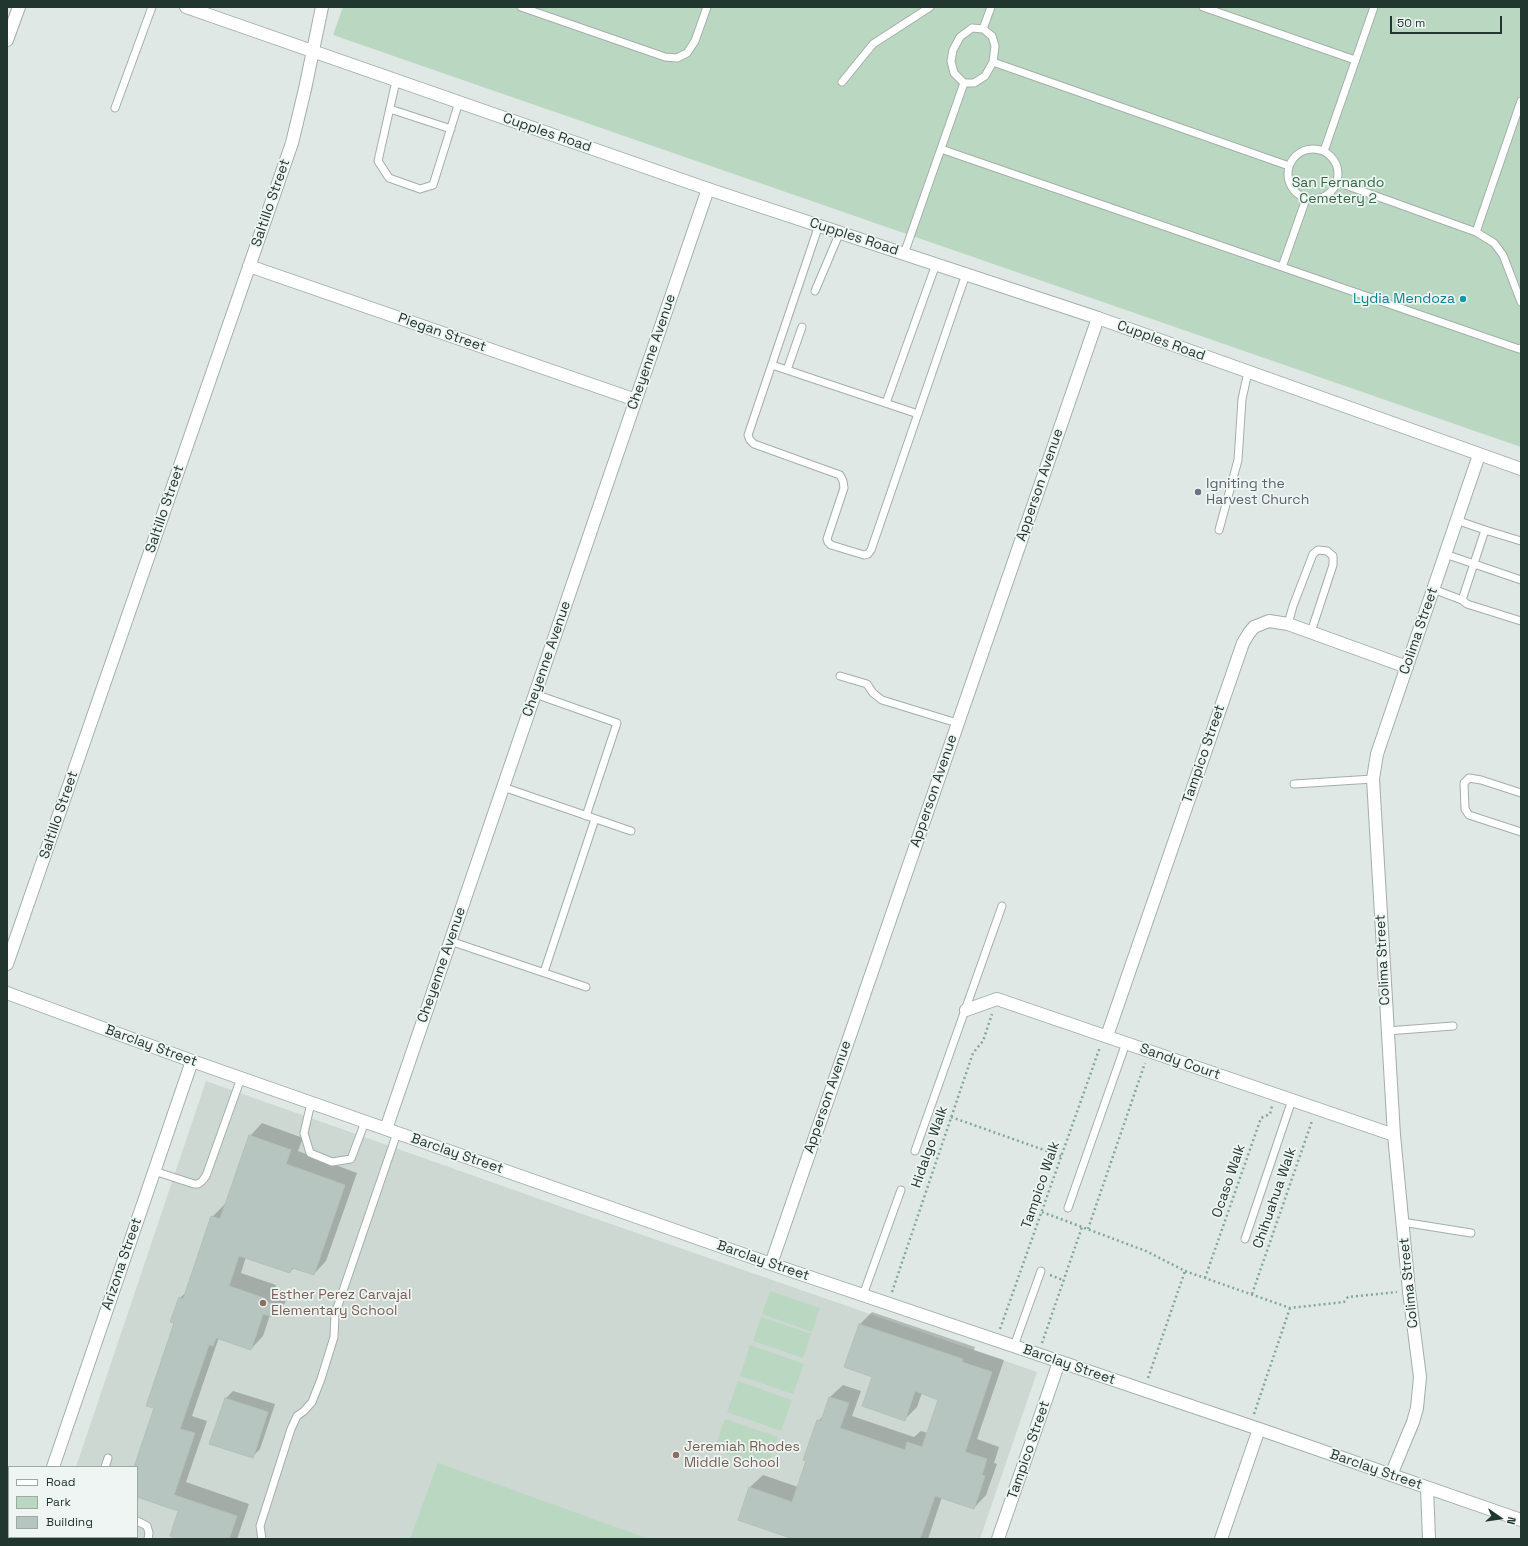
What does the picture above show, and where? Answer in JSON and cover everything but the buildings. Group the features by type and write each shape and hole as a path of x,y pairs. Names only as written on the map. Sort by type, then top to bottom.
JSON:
{"street":[{"path":"7,40 19,7"},
{"name":"Cupples Road","path":"186,7 708,189 1098,318 1521,469"},
{"name":"Saltillo Street","path":"7,964 292,143 305,90 322,7"},
{"name":"Cheyenne Avenue","path":"391,1131 450,941 708,189"},
{"name":"Piegan Street","path":"249,266 636,400"},
{"name":"Apperson Avenue","path":"771,1264 1098,318"},
{"name":"Colima Street","path":"1391,1475 1413,1422 1419,1392 1420,1377 1402,1222 1394,1135 1373,779 1378,754 1479,455"},
{"name":"Tampico Street","path":"1105,1036 1243,642 1254,627 1269,621 1288,624 1407,667"},
{"name":"Barclay Street","path":"7,993 192,1061 771,1264 1144,1390 1521,1520"},
{"path":"966,1010 997,999"},
{"name":"Sandy Court","path":"997,999 1394,1135"},
{"name":"Arizona Street","path":"53,1466 192,1061"},
{"name":"Tampico Street","path":"998,1539 1059,1362"},
{"path":"1221,1539 1255,1428"},
{"path":"1427,1488 1429,1539"}],"lane":[{"path":"115,108 152,7"},
{"path":"521,7 665,57 677,58 687,53 695,41 707,7"},
{"path":"842,82 874,44 930,7"},
{"path":"983,29 990,7"},
{"path":"1203,7 1355,60"},
{"path":"1324,151 1374,7"},
{"path":"972,28 983,29 992,36 995,46 993,62 985,76 980,80 974,83 964,83 954,73 951,61 953,50 960,37 972,28"},
{"path":"993,62 1289,166"},
{"path":"396,81 378,161 389,178 420,189 433,185 459,102"},
{"path":"904,254 964,83"},
{"path":"1476,232 1521,101"},
{"path":"390,109 451,129"},
{"path":"941,149 1511,347 1521,348"},
{"path":"1316,149 1324,151 1336,164 1338,173 1337,182 1332,191 1325,197 1306,199 1299,195 1291,186 1288,174 1289,166 1293,158 1303,151 1316,149"},
{"path":"1337,182 1476,232 1494,243 1503,255 1521,302"},
{"path":"1282,267 1306,199"},
{"path":"819,225 748,435 754,444 840,474 844,488 827,539 831,545 864,555 868,554 871,550 966,274"},
{"path":"815,291 840,232"},
{"path":"886,403 936,264"},
{"path":"787,370 802,327"},
{"path":"772,365 918,414"},
{"path":"1219,530 1238,460 1242,399 1248,372"},
{"path":"1456,520 1521,541"},
{"path":"1462,600 1485,530"},
{"path":"1288,624 1293,606 1313,554 1318,550 1326,551 1333,556 1333,565 1311,632"},
{"path":"1445,554 1521,580"},
{"path":"1433,589 1462,600 1467,604 1521,621"},
{"path":"840,676 867,684 873,693 882,700 957,723"},
{"path":"535,694 617,723 586,816"},
{"path":"1521,793 1481,780 1469,778 1464,782 1465,809 1469,815 1521,832"},
{"path":"1294,784 1373,779"},
{"path":"503,787 631,831"},
{"path":"544,972 595,819"},
{"path":"915,1151 1002,906"},
{"path":"450,941 586,987"},
{"path":"1387,1031 1453,1026"},
{"path":"1068,1208 1126,1043"},
{"path":"154,1171 194,1184 198,1184 202,1181 206,1176 241,1078"},
{"path":"1245,1239 1292,1100"},
{"path":"311,1103 304,1133 310,1153 332,1162 351,1159 365,1122"},
{"path":"262,1539 260,1526 291,1428 297,1416 312,1402 321,1379 334,1337 336,1314 391,1131"},
{"path":"863,1296 901,1190"},
{"path":"1402,1222 1471,1232"},
{"path":"1014,1346 1041,1272"},
{"path":"105,1466 108,1458"},
{"path":"138,1522 147,1526 149,1533 148,1539"}],"path":[{"name":"Hidalgo Walk","path":"888,1304 973,1053 983,1041 997,999"},
{"name":"Tampico Walk","path":"996,1340 1105,1036"},
{"path":"1088,1229 1149,1051"},
{"name":"Ocaso Walk","path":"1205,1278 1261,1118 1270,1114 1276,1094"},
{"name":"Chihuahua Walk","path":"1252,1294 1316,1108"},
{"path":"951,1117 1062,1156"},
{"path":"1042,1212 1146,1251 1185,1271 1290,1308 1344,1302 1348,1297 1410,1291"},
{"path":"1038,1355 1082,1227"},
{"path":"1144,1390 1185,1271"},
{"path":"1255,1428 1290,1308"}],"shaded area":[{"path":"206,1081 562,1207 1037,1372 980,1539 120,1539 118,1538 138,1538 138,1466 76,1466"}],"green space":[{"name":"San Fernando Cemetery 2","path":"343,7 1521,7 1521,447 333,35"},
{"path":"770,1291 820,1308 812,1332 762,1314"},
{"path":"761,1317 811,1334 803,1358 753,1341"},
{"path":"750,1345 804,1364 793,1394 740,1376"},
{"path":"738,1381 792,1400 781,1431 727,1412"},
{"path":"725,1419 778,1437 767,1468 714,1449"},
{"path":"438,1463 649,1539 410,1539"}],"place":[{"name":"Lydia Mendoza","path":"1463,299"},
{"name":"Igniting the Harvest Church","path":"1198,492"},
{"name":"Esther Perez Carvajal Elementary School","path":"263,1303"},
{"name":"Jeremiah Rhodes Middle School","path":"676,1455"}]}
